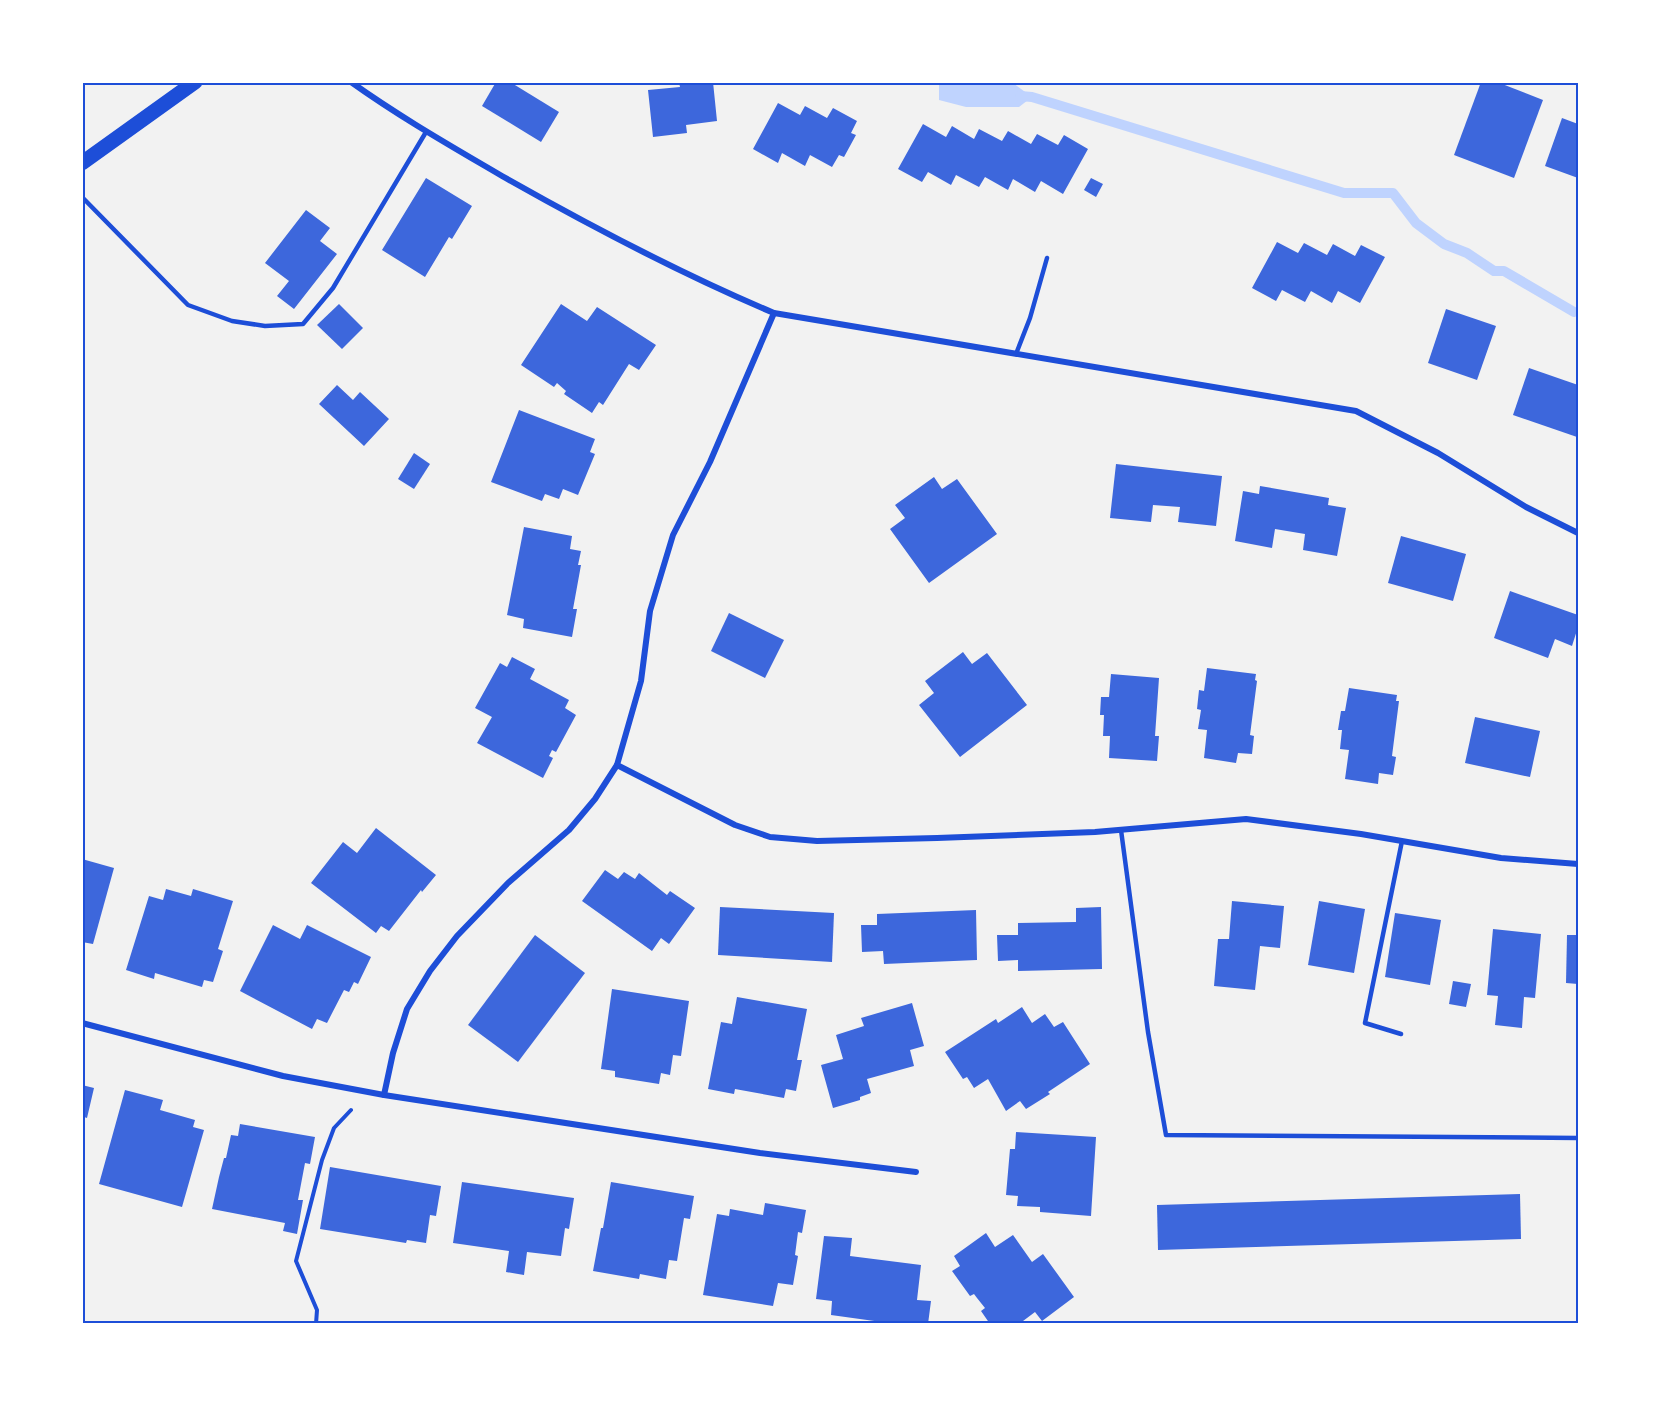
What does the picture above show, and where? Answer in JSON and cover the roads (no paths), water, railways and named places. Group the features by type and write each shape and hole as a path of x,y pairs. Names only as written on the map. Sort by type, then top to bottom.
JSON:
{"main road":[{"path":"82,163 195,82"}],"street":[{"path":"351,82 388,109 575,218 702,282 774,313 1356,411 1438,453 1526,507 1578,533"},
{"path":"384,1095 393,1053 407,1009 430,971 457,936 508,883 569,830 595,799 617,765 641,681 650,611 673,535 710,462 774,313"},
{"path":"617,765 735,825 770,837 817,841 938,838 1121,830 1246,819 1402,841 1501,858 1578,864"},
{"path":"82,1023 283,1076 367,1092 760,1153 916,1172"}],"lane":[{"path":"82,197 188,305 232,321 265,327 303,324 333,288 426,132"},
{"path":"1016,354 1030,318 1047,258"},
{"path":"1121,830 1148,1032 1166,1135 1578,1138"},
{"path":"1401,1034 1365,1023 1402,841"}],"water":[{"path":"939,83 1013,83 1032,97 1019,107 966,107 939,100"}],"waterway":[{"path":"1020,96 1032,97 1344,193 1393,193 1416,223 1444,244 1467,253 1494,271 1504,271 1574,312"}]}
